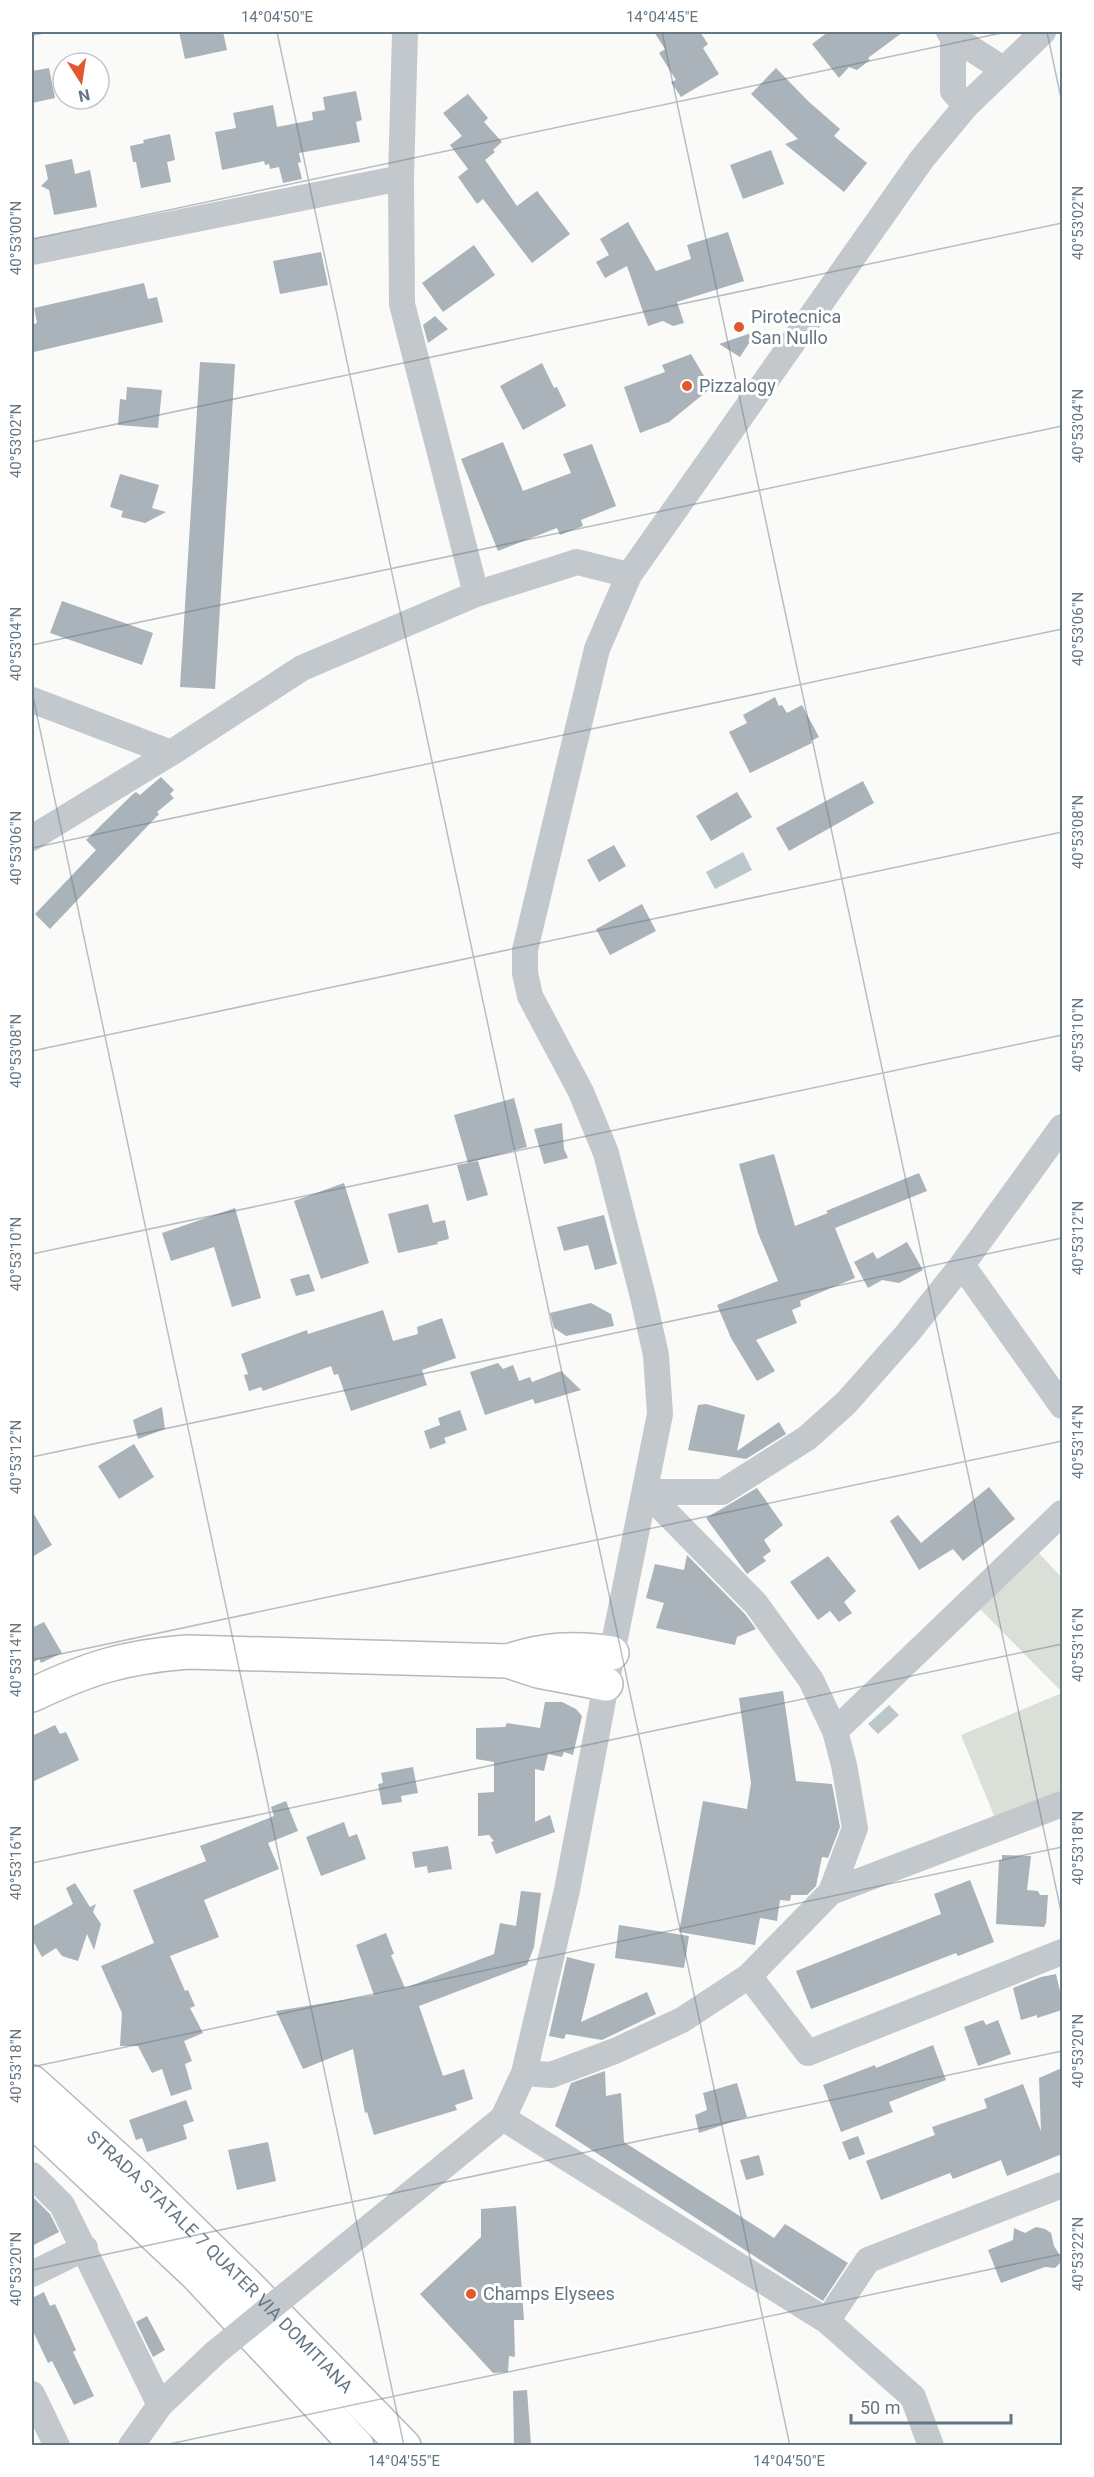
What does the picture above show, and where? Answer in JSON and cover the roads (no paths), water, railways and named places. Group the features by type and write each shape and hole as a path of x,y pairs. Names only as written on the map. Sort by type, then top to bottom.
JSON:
{"highway":[{"path":"32,1695 84,1671 117,1661 151,1654 188,1652 508,1661 537,1651 592,1650 609,1668"},
{"name":"STRADA STATALE 7 QUATER VIA DOMITIANA","path":"32,2082 136,2176 404,2445"},
{"name":"STRADA STATALE 7 QUATER VIA DOMITIANA","path":"32,2120 197,2275 357,2445"}],"street":[{"path":"405,32 401,178 402,304 476,594"},
{"path":"131,2445 160,2405 215,2353 503,2118 524,2073 567,1890 660,1414 656,1355 606,1153 581,1092 530,996 525,973 525,950 597,649 629,575 922,159 966,106 1043,32"},
{"path":"951,34 1003,69"},
{"path":"951,34 953,91 966,106"},
{"path":"32,252 401,178"},
{"path":"32,838 171,753 302,668 476,594 576,562 629,575"},
{"path":"32,700 171,753"},
{"path":"646,1492 722,1492 807,1438 846,1403 906,1334 962,1265 1062,1127"},
{"path":"962,1265 1062,1406"},
{"path":"524,2073 551,2074 615,2051 682,2020 749,1976 831,1892 855,1828 847,1776 835,1731 811,1680 756,1604 646,1492"},
{"path":"835,1731 1062,1513"},
{"path":"831,1892 1062,1804"},
{"path":"749,1976 808,2053 1062,1953"},
{"path":"503,2118 827,2321 913,2397 931,2445"},
{"path":"32,2175 62,2205 160,2405"},
{"path":"827,2321 868,2260 1062,2185"},
{"path":"32,2274 85,2248"},
{"path":"32,2394 57,2445"}],"place":[{"name":"Pirotecnica San Nullo","path":"739,327"},
{"name":"Pizzalogy","path":"687,386"},
{"name":"Champs Elysees","path":"471,2294"}]}
